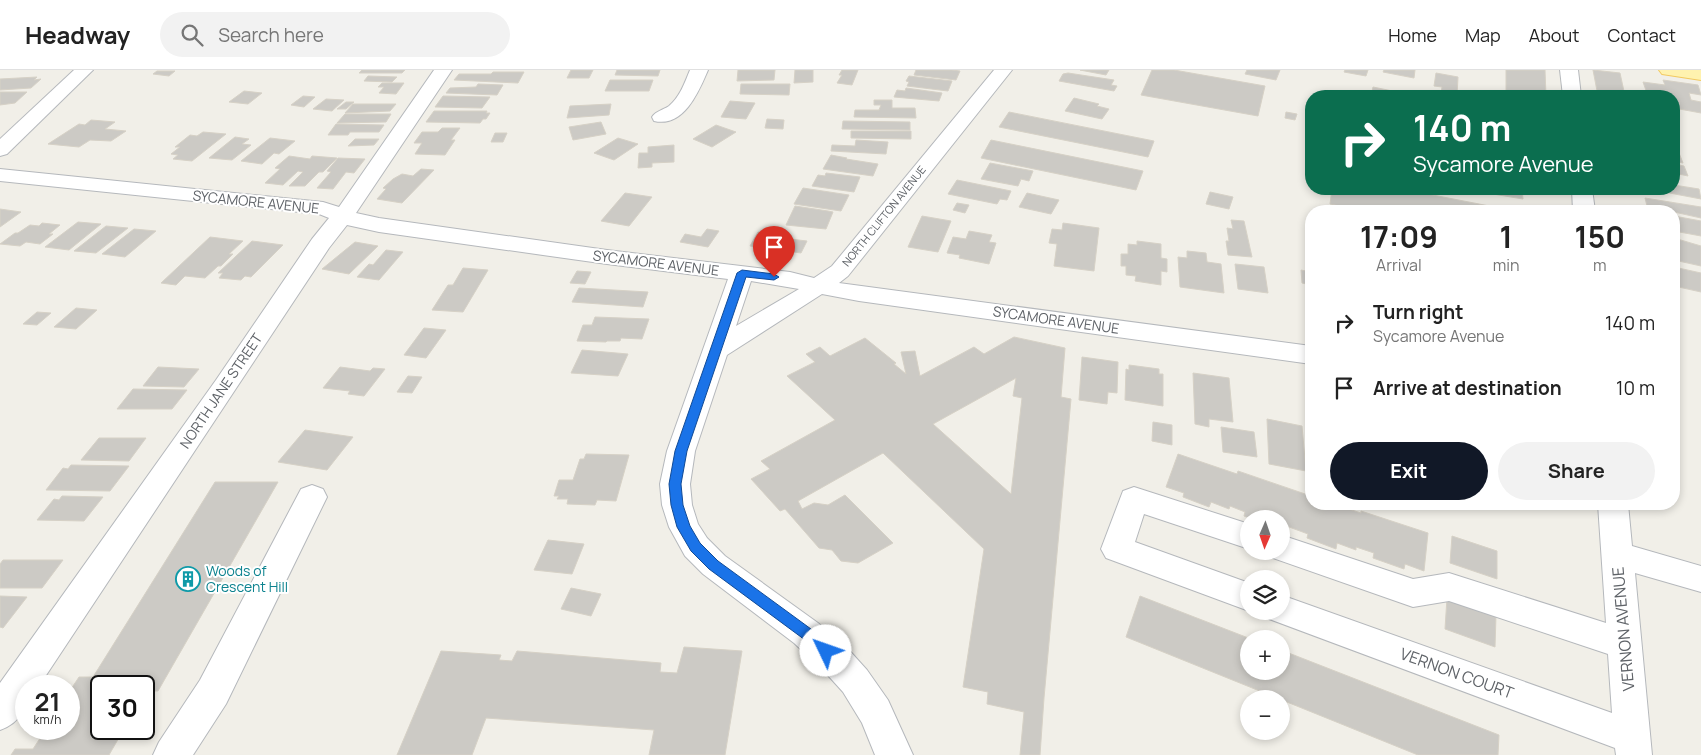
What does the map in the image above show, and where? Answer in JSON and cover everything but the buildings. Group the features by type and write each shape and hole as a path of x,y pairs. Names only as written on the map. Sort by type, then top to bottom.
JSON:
{"main road":[{"path":"1668,70 1701,75"}],"street":[{"path":"0,150 84,70"},
{"name":"NORTH JANE STREET","path":"0,713 220,395 320,244 344,216 443,70"},
{"path":"661,117 672,114 687,97 699,70"},
{"name":"NORTH CLIFTON AVENUE","path":"716,350 840,271 1003,70"},
{"path":"1570,70 1572,90"},
{"name":"SYCAMORE AVENUE","path":"0,175 324,208 359,222 379,225 606,257 790,279 817,286 1305,354"},
{"path":"742,273 680,459 675,484 677,505 684,527 696,547 714,565 806,633 836,660 855,681 875,712 894,755"},
{"path":"172,755 213,692 312,497"},
{"path":"1240,534 1134,498 1117,549 1240,594"},
{"name":"VERNON AVENUE","path":"1613,510 1633,746"},
{"path":"1290,551 1413,593 1449,587 1625,644"},
{"path":"1617,555 1701,579"},
{"name":"VERNON COURT","path":"1290,613 1633,746"}],"place":[{"name":"Woods of Crescent Hill","path":"188,579"}],"route":[{"path":"774,277 742,273 681,451 675,484 677,505 684,527 696,547 714,565 806,633 826,651"}]}
